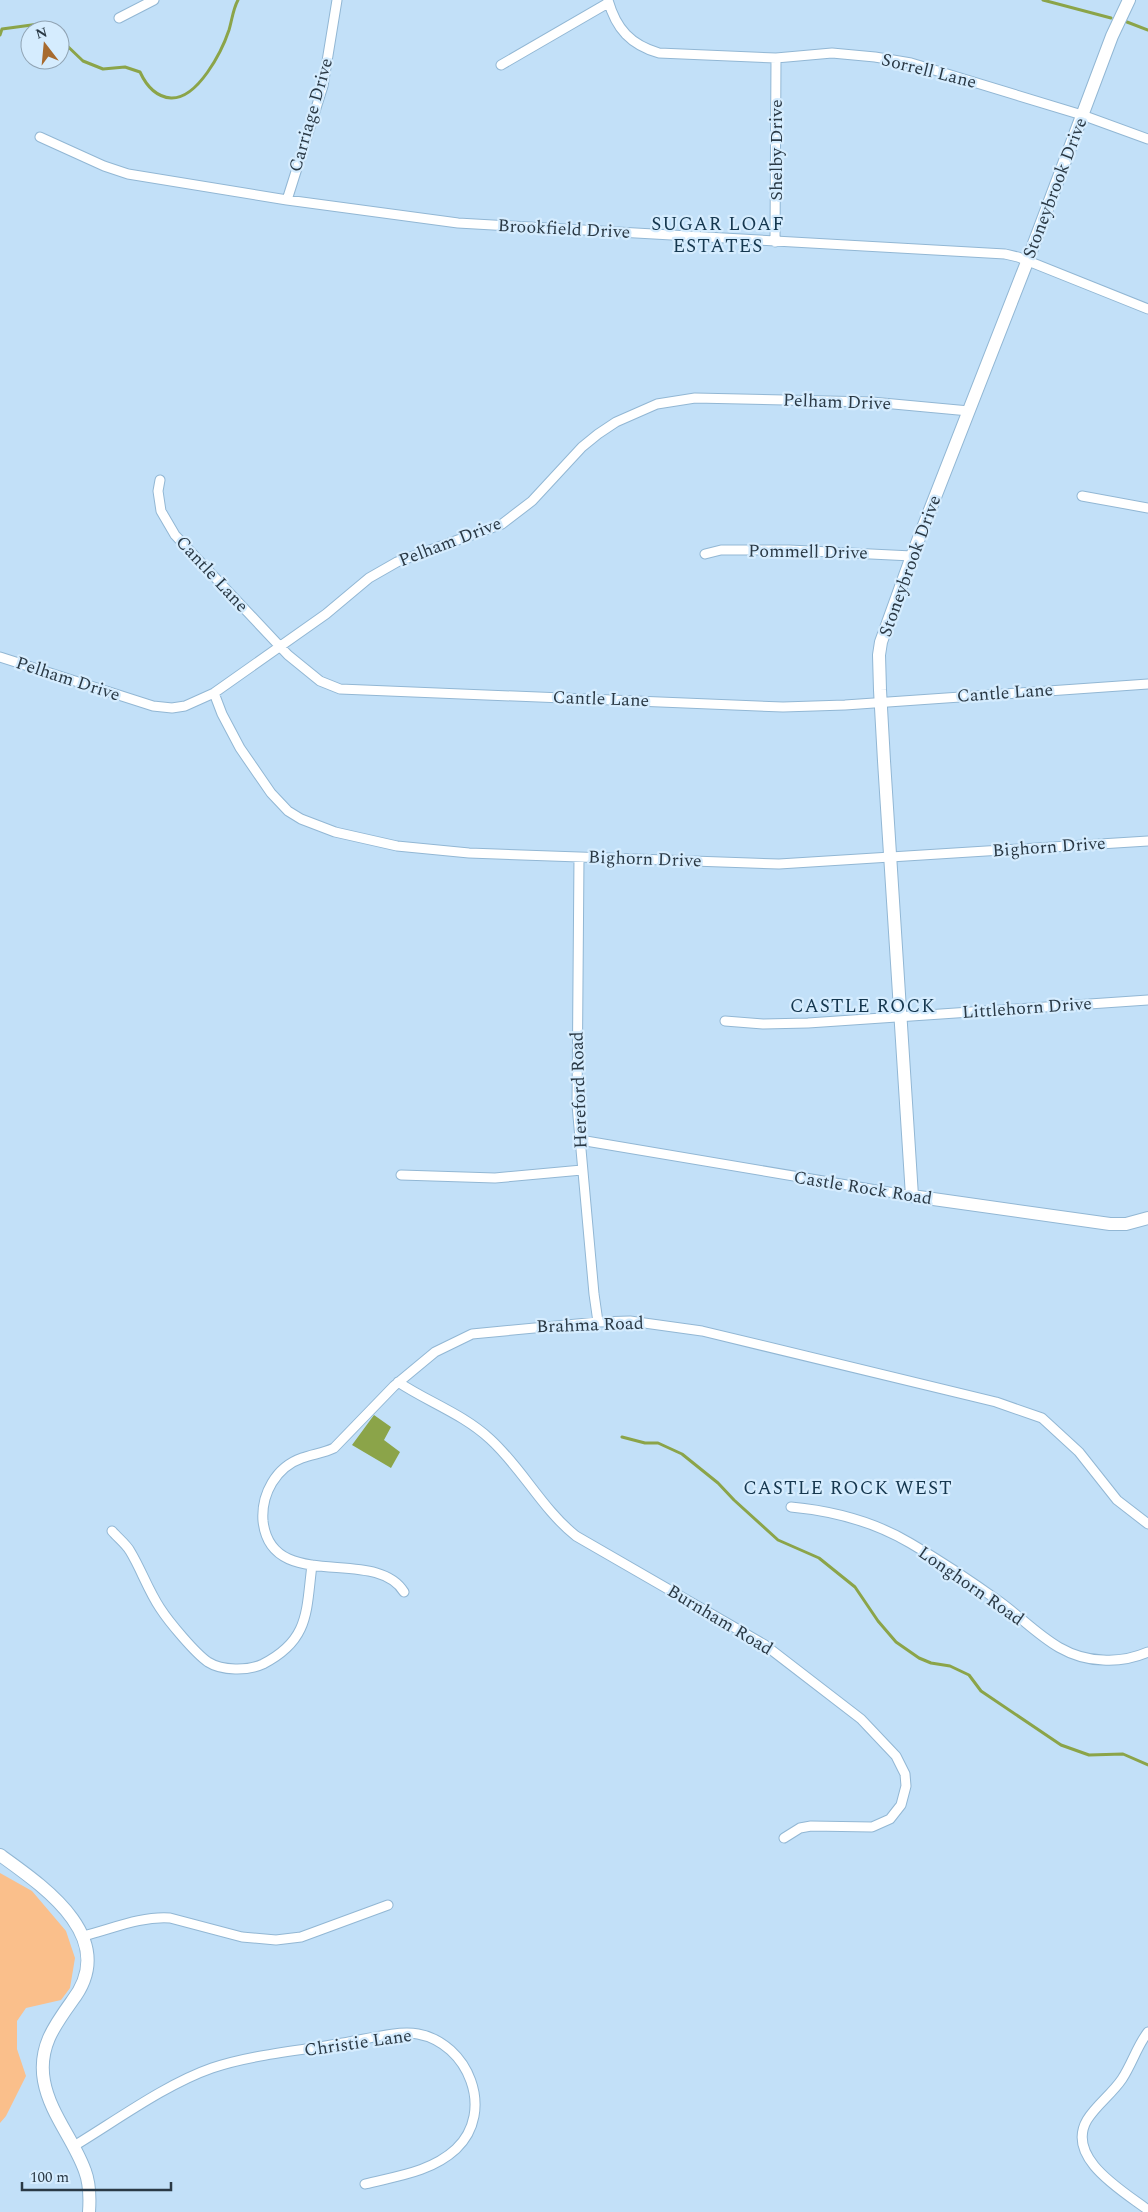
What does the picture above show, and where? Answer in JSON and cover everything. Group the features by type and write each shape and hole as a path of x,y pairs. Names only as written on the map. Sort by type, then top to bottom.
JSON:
{"street":[{"path":"119,18 154,0"},
{"name":"Carriage Drive","path":"286,200 323,86 337,0"},
{"name":"Stoneybrook Drive","path":"912,1196 881,702 879,655 881,642 912,556 1027,262 1112,36 1129,0"},
{"path":"501,64 608,1"},
{"name":"Sorrell Lane","path":"608,1 629,40 643,48 659,53 776,58 832,53 911,63 1082,115 1148,139"},
{"name":"Shelby Drive","path":"775,242 776,58"},
{"name":"Brookfield Drive","path":"40,137 104,166 128,174 286,200 458,223 775,242 980,251 1011,256 1148,309"},
{"name":"Pelham Drive","path":"0,657 160,708 185,706 214,693 281,647 381,570 397,562 502,524 532,501 582,448 598,434 616,422 657,404 695,398 872,402 968,411"},
{"name":"Cantle Lane","path":"160,480 158,498 161,511 175,535 281,647 310,674 320,681 340,689 783,707 1148,684"},
{"path":"1082,496 1148,508"},
{"name":"Pommell Drive","path":"705,554 721,550 789,550 912,556"},
{"name":"Bighorn Drive","path":"214,693 222,714 240,748 277,800 301,819 335,832 414,848 579,857 780,864 1148,841"},
{"name":"Hereford Road","path":"579,857 576,1064 582,1170 598,1322"},
{"name":"Littlehorn Drive","path":"726,1021 763,1024 901,1017 1148,1000"},
{"name":"Castle Rock Road","path":"580,1140 912,1196 1110,1224 1126,1224 1148,1218"},
{"path":"401,1174 495,1178 582,1170"},
{"name":"Brahma Road","path":"404,1592 395,1581 387,1577 365,1571 312,1565 287,1558 271,1543 264,1525 263,1514 268,1489 273,1479 288,1464 300,1458 327,1452 334,1448 398,1382 435,1352 472,1334 598,1322 646,1322 702,1332 1020,1409 1042,1418 1062,1434 1079,1452 1117,1500 1148,1524"},
{"name":"Burnham Road","path":"398,1382 416,1394 450,1411 490,1438 506,1455 555,1517 576,1536 765,1645 861,1720 896,1756 905,1774 906,1786 901,1805 890,1819 872,1827 811,1826 800,1828 784,1838"},
{"name":"Longhorn Road","path":"791,1507 841,1514 884,1529 975,1584 1031,1628 1066,1652 1095,1660 1111,1661 1148,1652"},
{"path":"112,1531 129,1549 160,1609 192,1646 209,1662 229,1669 256,1667 276,1657 293,1644 304,1622 312,1565"},
{"path":"0,1855 23,1871 61,1904 84,1936 87,1949 86,1978 73,2001 53,2027 46,2041 43,2066 49,2098 85,2171 89,2186 89,2212"},
{"path":"84,1936 157,1917 170,1918 259,1940 293,1939 338,1925 388,1905"},
{"path":"1148,2032 1123,2078 1088,2118 1082,2136 1086,2155 1092,2163 1113,2184 1148,2210"},
{"name":"Christie Lane","path":"74,2146 162,2092 212,2068 273,2055 406,2033 429,2037 452,2051 467,2071 472,2083 474,2103 470,2129 456,2148 433,2165 414,2172 365,2184"}],"shaded area":[{"path":"374,1415 391,1427 384,1440 400,1452 391,1468 352,1445"},
{"path":"0,1873 32,1891 66,1931 75,1958 70,1988 61,2000 26,2008 17,2021 17,2049 26,2076 6,2116 0,2123"}],"waterway":[{"path":"70,49 83,61 103,69 125,67 140,72 148,86 156,93 171,98 181,96 190,91 199,82 215,61 226,39 238,0"},
{"path":"1043,0 1111,18"},
{"path":"1127,22 1148,30"},
{"path":"0,35 2,29 20,27"},
{"path":"622,1437 645,1443 658,1443 682,1454 718,1483 778,1540 819,1558 855,1587 878,1621 896,1642 919,1658 931,1663 950,1666 969,1675 981,1691 1061,1745 1089,1755 1123,1754 1148,1765"}],"district":[{"name":"SUGAR LOAF ESTATES","path":"718,235"},
{"name":"CASTLE ROCK","path":"863,1006"},
{"name":"CASTLE ROCK WEST","path":"848,1488"}]}
